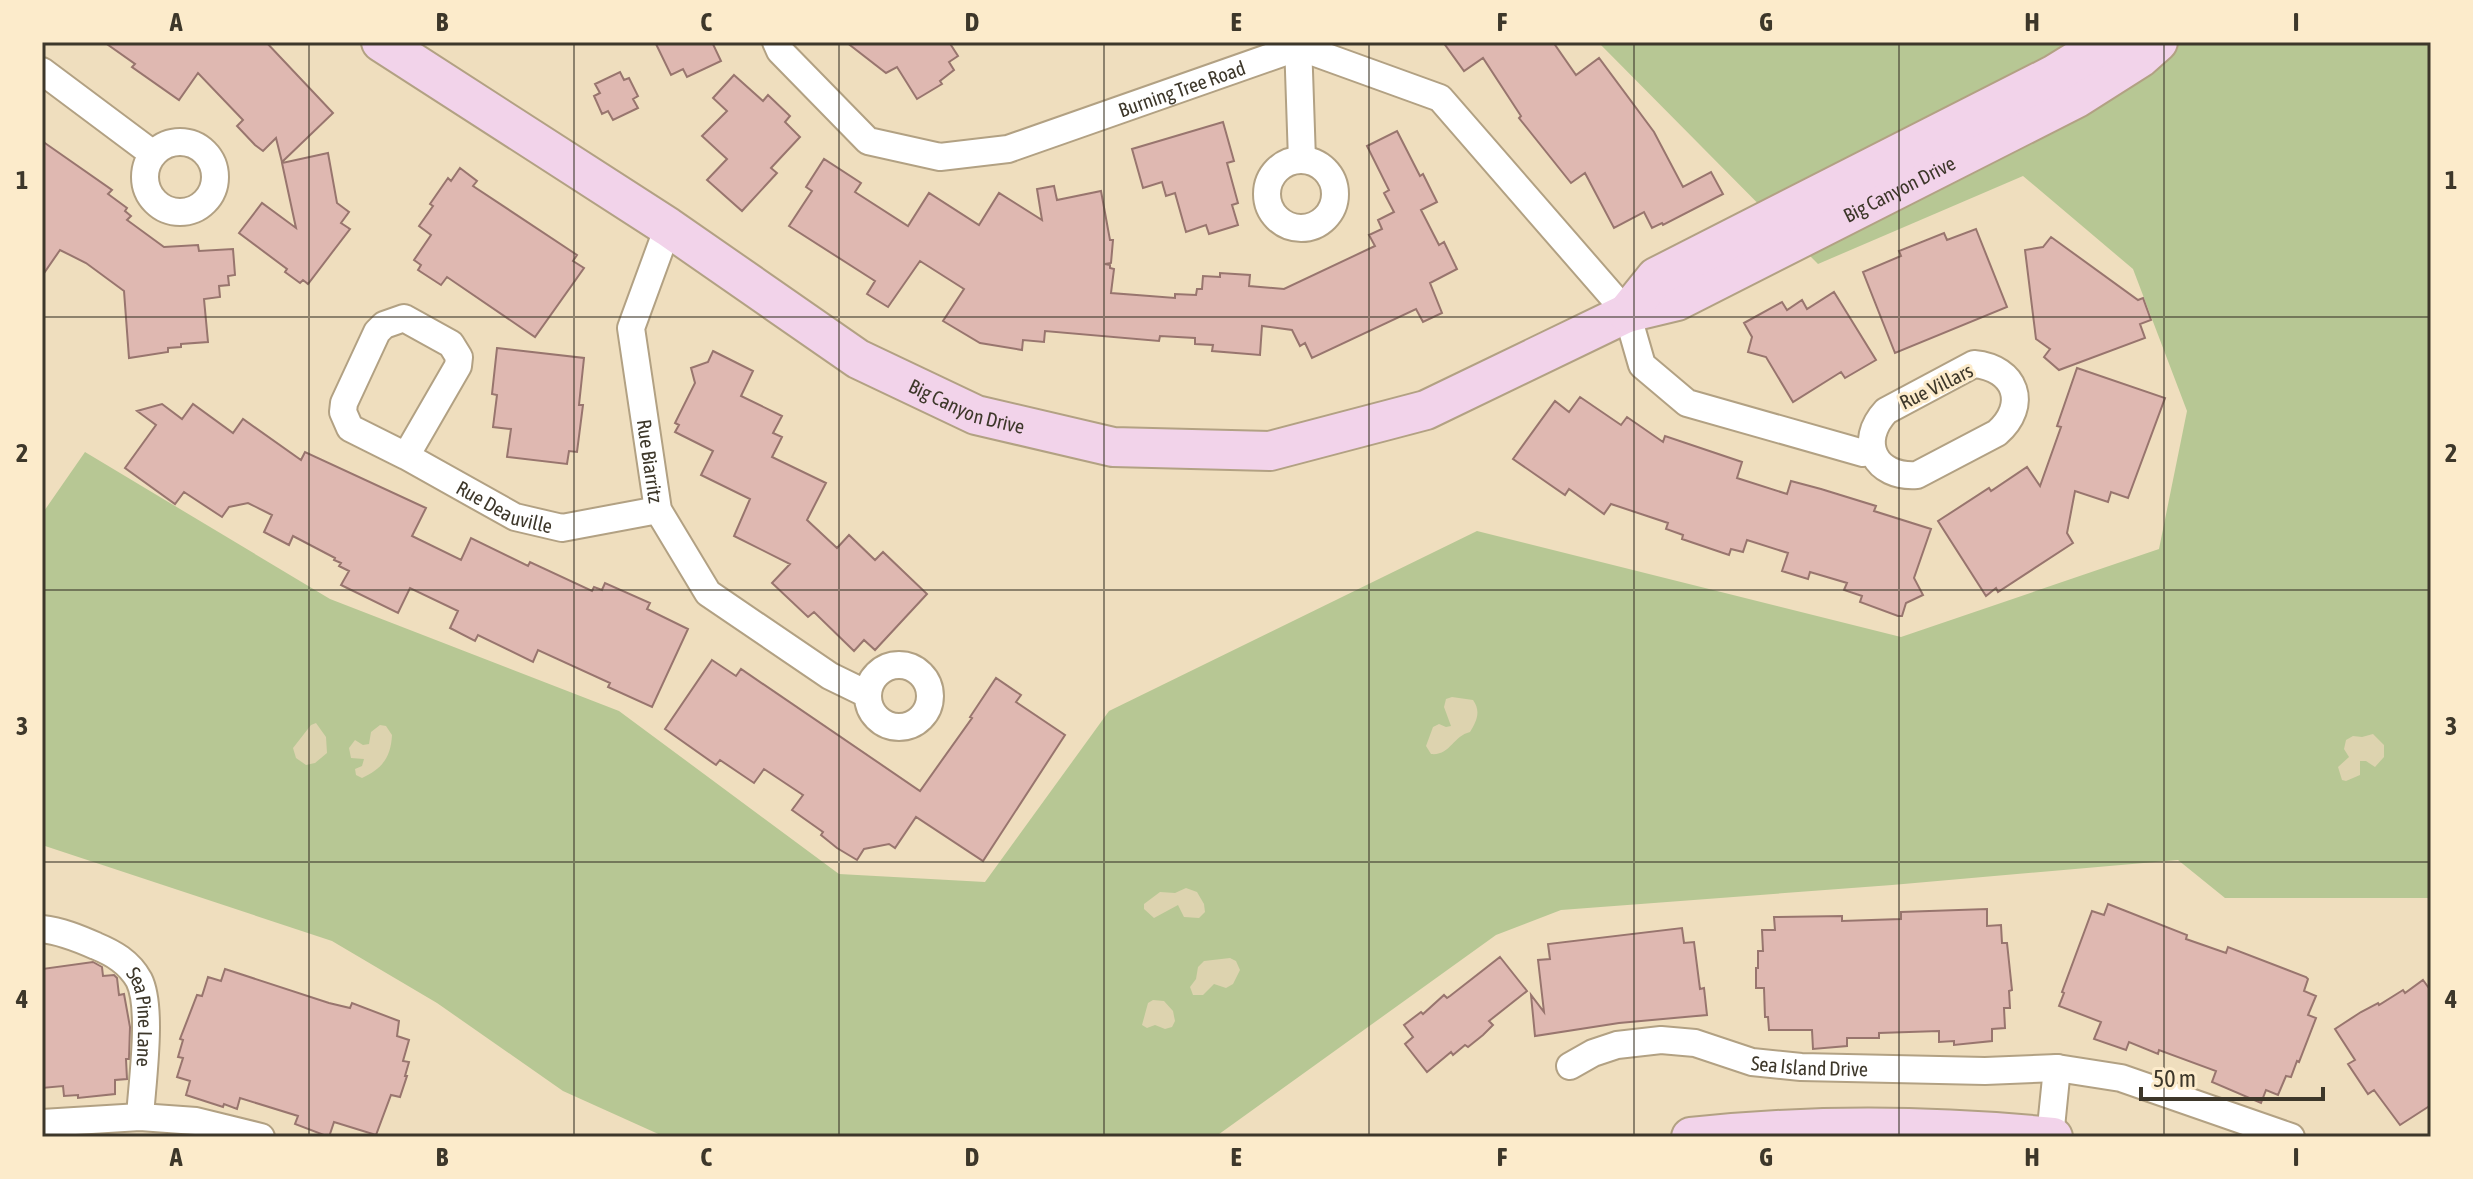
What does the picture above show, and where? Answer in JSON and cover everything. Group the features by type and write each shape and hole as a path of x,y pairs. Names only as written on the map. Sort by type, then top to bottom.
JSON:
{"street":[{"name":"Big Canyon Drive","path":"381,42 668,227 858,359 976,415 1113,447 1270,451 1426,410 1627,313 1677,301 2077,98 2140,58 2158,42"},
{"name":"Burning Tree Road","path":"776,42 780,51 868,141 940,157 1008,149 1298,45"},
{"name":"Big Canyon Drive","path":"1627,313 1656,277 2055,74 2107,42"},
{"path":"1302,160 1298,45 1440,98 1627,313 1642,365 1687,403 1863,453 1872,449"},
{"path":"42,71 153,154"},
{"name":"Rue Biarritz","path":"668,227 631,328 658,510 708,593 830,676 867,694"},
{"name":"Rue Deauville","path":"406,456 458,366 459,357 451,344 404,318 384,325 377,332 344,403 345,423 350,428 515,517 540,524 562,528 658,510"},
{"name":"Rue Villars","path":"1974,364 2002,372 2011,383 2015,396 2014,411 2008,424 1997,433 1917,475 1902,476 1889,471 1878,462 1872,449 1871,435 1876,421 1886,411 1974,364"},
{"name":"Sea Pine Lane","path":"42,929 78,938 115,954 139,980 145,1000 140,1117"},
{"name":"Sea Island Drive","path":"1570,1066 1593,1053 1617,1045 1661,1040 1695,1043 1752,1062 1801,1067 1985,1071 2057,1068 2121,1078 2291,1137"},
{"path":"1691,1137 1749,1131 1881,1128 2051,1137 2057,1068"},
{"path":"42,1123 140,1117 196,1121 261,1137"}],"green space":[{"path":"1598,42 2431,42 2431,898 2225,898 2178,860 1561,910 1496,935 1215,1137 665,1137 563,1091 437,1003 332,941 42,845 42,514 85,452 330,599 619,711 839,874 985,882 1109,711 1477,531 1901,637 2159,549 2187,411 2133,269 2023,176 1818,264"}],"sand":[{"path":"1446,699 1473,700 1477,708 1476,720 1470,732 1459,737 1443,752 1431,754 1426,746 1433,727 1439,724 1451,726 1444,707"},
{"path":"316,723 326,737 327,753 315,763 306,765 296,758 293,748"},
{"path":"380,725 386,726 392,735 390,750 375,771 362,778 356,775 355,769 362,766 364,759 351,758 349,748 355,740 363,745 369,744 371,732"},
{"path":"2373,734 2384,745 2384,757 2375,767 2360,761 2360,775 2342,780 2338,767 2349,757 2344,749 2346,740"},
{"path":"1186,888 1197,892 1204,904 1205,912 1199,918 1184,917 1178,905 1154,918 1144,909 1144,904 1160,892 1175,893"},
{"path":"1230,958 1236,961 1240,970 1233,984 1226,988 1214,984 1203,995 1193,995 1190,987 1196,979 1198,967 1204,961"},
{"path":"1164,1001 1173,1011 1175,1021 1172,1027 1165,1029 1155,1025 1147,1028 1142,1025 1148,1003"}],"building":[{"path":"104,42 266,42 333,113 282,162 276,138 263,151 255,145 237,126 243,120 198,73 179,100 132,67 135,64"},
{"path":"655,42 712,42 721,61 687,77 683,69 671,75"},
{"path":"846,42 949,42 958,56 949,62 954,70 940,81 942,84 917,99 897,67 886,73"},
{"path":"1443,42 1553,42 1576,75 1599,58 1654,132 1683,187 1711,172 1723,194 1663,225 1652,228 1644,212 1614,228 1585,173 1571,183 1519,118 1521,116 1483,58 1464,71"},
{"path":"620,72 624,80 629,78 638,96 633,99 638,108 613,120 608,111 602,114 594,96 600,93 595,84"},
{"path":"734,75 763,101 768,95 790,116 785,122 800,137 771,168 777,173 742,211 707,180 727,159 702,136 727,111 713,98"},
{"path":"1223,122 1234,161 1227,163 1238,203 1232,205 1238,225 1209,234 1206,225 1186,232 1175,193 1166,196 1162,182 1143,188 1132,149"},
{"path":"1397,131 1437,202 1421,210 1439,245 1444,242 1457,269 1430,283 1442,313 1423,322 1416,309 1312,358 1305,343 1300,346 1292,330 1262,326 1260,355 1212,351 1213,345 1195,344 1195,338 1160,336 1159,341 1045,331 1044,342 1023,340 1022,350 980,343 943,321 964,289 920,261 888,307 867,294 875,281 789,226 812,191 806,187 824,159 861,183 855,192 908,226 929,193 979,225 999,193 1042,220 1037,189 1054,186 1057,200 1101,191 1110,240 1113,240 1111,263 1105,264 1114,269 1111,293 1175,298 1175,294 1196,295 1197,289 1202,289 1203,276 1220,277 1220,273 1250,275 1249,286 1284,289 1375,246 1369,235 1382,229 1378,220 1394,212 1384,193 1389,190 1367,146"},
{"path":"42,141 112,190 108,194 127,208 125,211 131,216 127,220 164,247 198,245 199,251 233,249 235,275 228,276 229,285 219,286 220,297 204,299 208,342 181,344 181,347 168,348 168,352 129,358 124,291 86,263 60,250 42,276"},
{"path":"328,153 337,203 349,212 341,223 350,229 308,284 303,280 300,283 285,272 287,269 239,233 262,203 296,228 282,163"},
{"path":"460,168 477,181 473,186 577,255 573,261 584,268 535,337 447,277 441,285 418,270 421,265 414,260 431,235 419,226 448,178 451,181"},
{"path":"1976,229 2007,307 1895,353 1863,272 1901,256 1899,251 1944,233 1947,240"},
{"path":"2051,237 2138,300 2143,298 2151,320 2140,324 2145,338 2059,370 2044,357 2050,349 2036,339 2025,250 2043,247"},
{"path":"1834,292 1876,360 1845,378 1841,372 1793,402 1766,357 1748,352 1752,337 1744,323 1782,302 1787,310 1802,300 1807,309"},
{"path":"497,348 584,358 579,405 583,405 577,452 569,451 567,464 507,457 511,429 493,427 497,395 492,394"},
{"path":"713,351 753,371 741,396 782,416 773,433 782,437 772,457 826,483 807,520 837,548 849,535 875,560 883,552 927,594 875,650 864,640 854,651 814,612 808,617 772,583 790,564 734,536 750,499 701,475 713,451 675,432 679,425 675,423 695,383 691,368 708,362"},
{"path":"2077,368 2165,398 2128,498 2111,492 2108,502 2075,491 2067,533 2073,543 1998,592 1996,588 1986,596 1938,521 2027,467 2040,486"},
{"path":"1580,397 1621,425 1627,417 1663,442 1665,436 1742,462 1737,478 1787,494 1791,481 1876,506 1874,511 1931,529 1914,578 1923,595 1906,603 1902,616 1898,616 1860,602 1862,596 1844,590 1847,583 1810,572 1808,579 1782,571 1788,553 1747,540 1743,552 1731,549 1729,555 1682,539 1683,535 1666,529 1668,523 1611,504 1604,514 1569,489 1565,495 1513,459 1555,401 1569,412"},
{"path":"162,404 182,419 193,404 233,433 243,419 301,460 305,452 426,508 412,536 461,560 471,538 528,566 530,562 592,591 594,587 602,590 605,583 650,603 647,609 688,629 652,707 608,687 610,683 538,650 533,662 478,635 475,641 450,628 458,611 410,588 398,613 341,585 349,571 339,566 341,563 293,536 289,545 264,532 272,515 248,503 229,507 222,517 184,492 175,504 125,468 156,425 137,411"},
{"path":"712,660 736,676 741,669 920,791 972,718 996,678 1021,695 1016,702 1065,735 983,861 916,817 895,848 889,844 864,849 857,860 837,848 821,835 823,832 792,810 803,795 764,769 754,783 720,760 716,765 665,729"},
{"path":"2108,904 2187,935 2186,939 2226,953 2228,947 2308,979 2304,991 2316,996 2308,1015 2316,1018 2299,1062 2291,1077 2286,1076 2278,1095 2266,1090 2261,1103 2212,1082 2216,1071 2129,1042 2126,1050 2094,1039 2101,1022 2059,1006 2092,911 2104,915"},
{"path":"1987,909 1987,926 2001,925 2002,943 2007,943 2012,990 2009,991 2010,1008 2004,1008 2005,1028 1992,1029 1992,1041 1954,1045 1954,1041 1939,1042 1939,1031 1879,1033 1879,1038 1847,1038 1847,1046 1813,1049 1812,1030 1769,1030 1768,1017 1765,1017 1764,988 1756,988 1756,968 1758,951 1763,951 1762,930 1775,930 1774,917 1842,916 1842,921 1901,919 1901,912"},
{"path":"1682,928 1684,943 1694,942 1707,1015 1619,1023 1535,1036 1531,995 1544,1012 1538,960 1550,959 1548,944"},
{"path":"1500,957 1527,991 1489,1021 1493,1025 1483,1035 1453,1055 1451,1052 1427,1072 1405,1044 1413,1037 1404,1025 1421,1012 1423,1014 1444,995 1447,998 1450,996"},
{"path":"93,962 102,967 103,976 114,975 117,978 119,995 124,994 130,1027 127,1079 115,1080 115,1094 78,1098 78,1095 64,1096 63,1086 42,1088 42,969"},
{"path":"225,969 329,1003 350,1008 352,1003 399,1021 397,1036 409,1040 403,1061 409,1062 407,1076 400,1097 391,1095 376,1135 334,1122 329,1137 295,1124 298,1116 240,1098 237,1109 186,1095 190,1081 177,1077 183,1058 178,1057 183,1040 180,1039 197,995 202,996 208,977 221,981"},
{"path":"2423,980 2431,991 2431,1105 2400,1125 2374,1090 2368,1094 2348,1064 2355,1060 2335,1029 2403,990 2405,993"}]}
